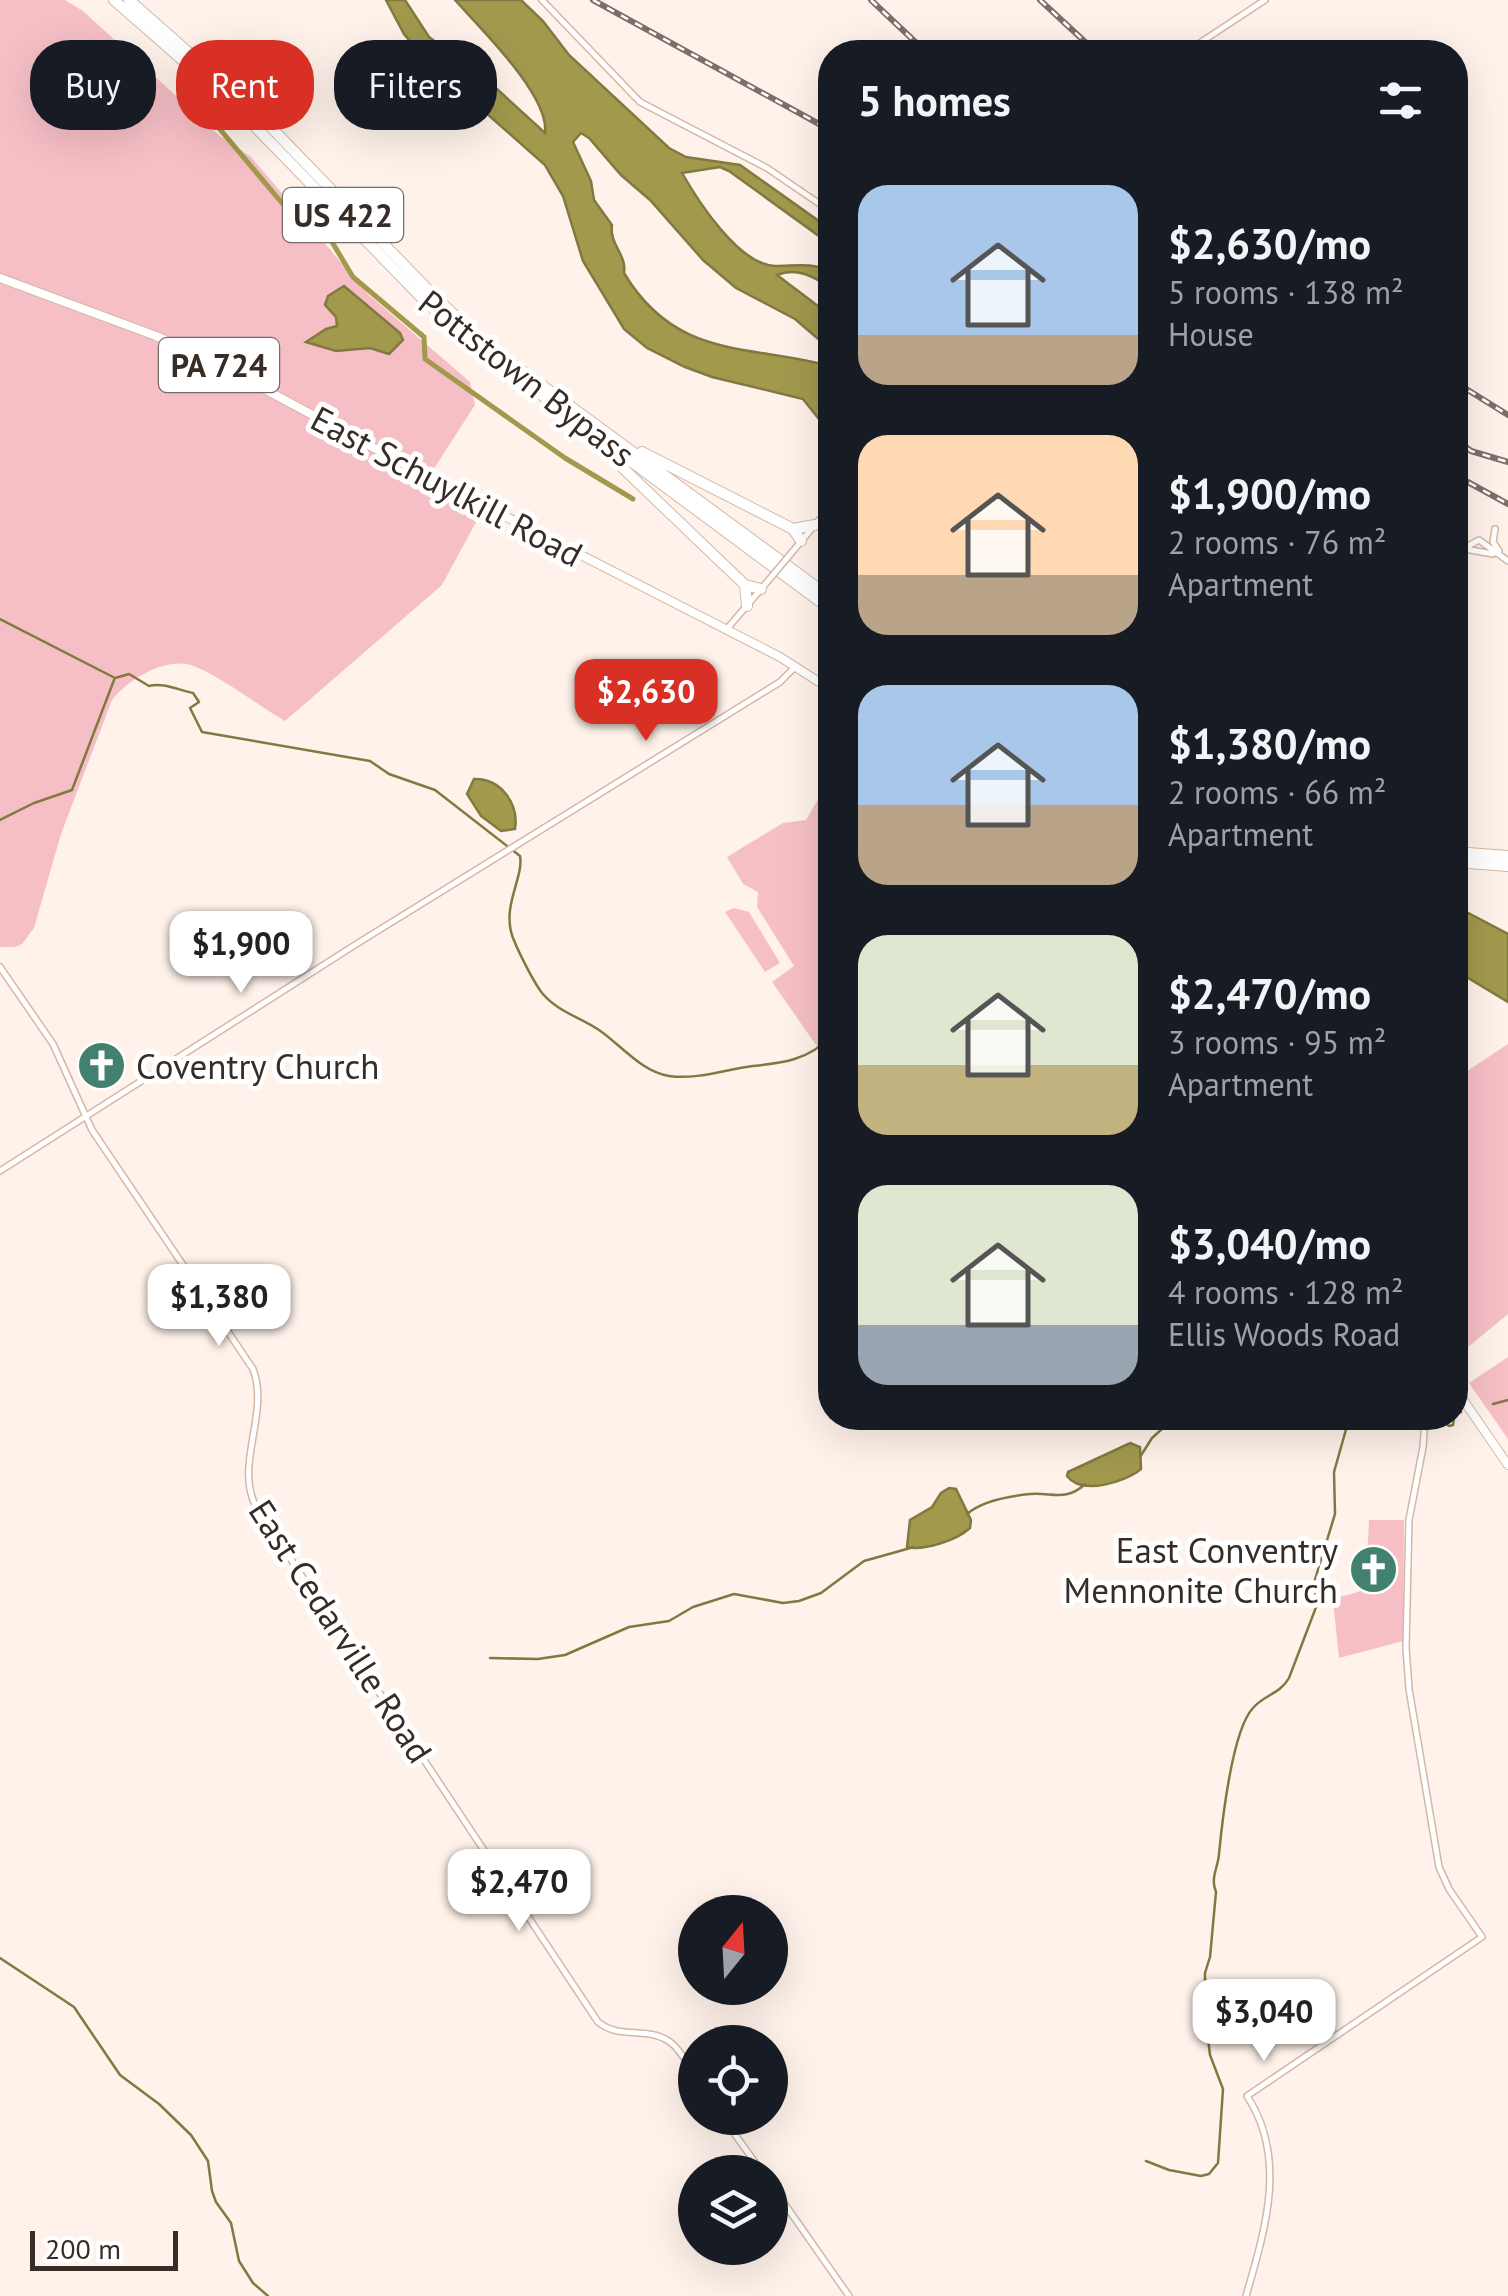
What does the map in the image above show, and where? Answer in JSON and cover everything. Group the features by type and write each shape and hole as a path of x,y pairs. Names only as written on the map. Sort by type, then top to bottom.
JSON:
{"highway":[{"name":"Pottstown Bypass","path":"114,0 234,105 444,319 577,424 818,599"},
{"name":"Pottstown Bypass","path":"129,0 256,112 471,331 818,588"},
{"path":"547,390 646,455 794,529 801,541"},
{"path":"577,424 746,585 761,589"},
{"path":"794,529 814,525"},
{"path":"746,585 747,606"},
{"path":"1468,853 1508,856"},
{"path":"1468,863 1508,866"}],"main road":[{"name":"East Schuylkill Road","path":"0,278 212,361 818,680"},
{"path":"1468,1407 1508,1464"}],"street":[{"path":"542,0 640,102 761,165 818,203"},
{"path":"1204,40 1264,0"},
{"path":"726,630 818,520"},
{"path":"1494,529 1493,542 1508,561"},
{"path":"1468,546 1479,540 1508,561"},
{"path":"0,1171 780,682 796,666"},
{"name":"East Cedarville Road","path":"0,967 53,1044 85,1116 253,1369 258,1392 248,1482 256,1506 598,2022 617,2032 666,2039 678,2051"},
{"path":"1246,2296 1271,2193 1264,2129 1247,2096 1482,1936 1439,1867 1408,1681 1408,1520 1424,1430"},
{"path":"788,2209 849,2296"}],"shaded area":[{"path":"0,0 65,0 115,40 30,40 30,130 156,130 156,78 176,96 176,130 213,130 251,157 368,294 470,382 475,405 426,481 482,511 442,585 285,721 218,678 185,664 150,671 119,692 112,700 61,834 34,928 22,944 0,947"},
{"path":"386,0 405,0 433,40 409,40"},
{"path":"455,0 521,0 569,55 669,148 686,157 740,165 818,220 818,235 720,167 682,173 721,230 748,255 775,266 818,267 818,280 791,272 777,275 818,306 818,339 795,319 736,288 703,260 589,138 581,133 573,142 591,181 594,200 612,225 624,273 644,301 690,335 742,350 818,363 818,418 803,399 685,367 647,348 624,329 583,261 563,196 545,165 497,123 497,89 545,133 537,101 497,46 497,40 491,40"},
{"path":"344,286 400,333 403,340 389,354 370,348 336,351 306,342 337,326 336,317 325,305 328,296"},
{"path":"474,779 492,783 506,794 514,811 515,829 501,831 481,816 467,794"},
{"path":"818,799 818,1048 772,982 794,966 757,907 758,892 743,884 727,857 783,823 806,820"},
{"path":"734,908 749,912 780,963 765,972 725,912"},
{"path":"1468,913 1508,934 1508,1002 1468,978"},
{"path":"1508,1044 1508,1314 1468,1347 1468,1070"},
{"path":"1508,1357 1508,1439 1469,1383"},
{"path":"1130,1443 1140,1447 1141,1469 1134,1474 1093,1486 1074,1482 1067,1476 1068,1472"},
{"path":"949,1488 956,1489 971,1520 970,1528 940,1544 907,1547 910,1520 932,1507"},
{"path":"1369,1520 1404,1520 1403,1641 1339,1658 1333,1599 1382,1585 1381,1563 1367,1563"}],"waterway":[{"path":"221,130 287,209 329,237 353,277 424,337 425,359 565,458 633,499"},
{"path":"0,619 115,678 129,674 149,686 193,693 199,702 190,708 202,732 370,761 389,774 435,790 520,856 510,926 542,993 659,1074 712,1074 794,1059 818,1047"},
{"path":"0,820 72,790 114,680"},
{"path":"1493,1404 1508,1400"},
{"path":"1140,1457 1161,1430"},
{"path":"1146,2161 1201,2176 1209,2174 1218,2163 1223,2089 1210,2055 1205,1973 1210,1957 1214,1878 1229,1778 1246,1719 1257,1704 1289,1678 1318,1602 1313,1586 1335,1514 1334,1472 1346,1430"},
{"path":"967,1514 997,1500 1030,1494 1065,1495 1085,1484"},
{"path":"490,1658 565,1655 629,1627 669,1621 693,1607 734,1594 783,1603 799,1601 821,1593 864,1561 914,1547"},
{"path":"0,1958 74,2007 120,2075 159,2104 191,2135 208,2161 212,2191 231,2223 239,2261 253,2283 268,2296"}],"railway":[{"path":"593,0 818,123"},
{"path":"871,0 913,40"},
{"path":"1040,0 1083,40"},
{"path":"1468,390 1508,415"},
{"path":"1468,449 1508,462"},
{"path":"1468,482 1508,504"}],"place":[{"name":"Coventry Church","path":"101,1066"},
{"name":"East Conventry Mennonite Church","path":"1373,1570"}]}
